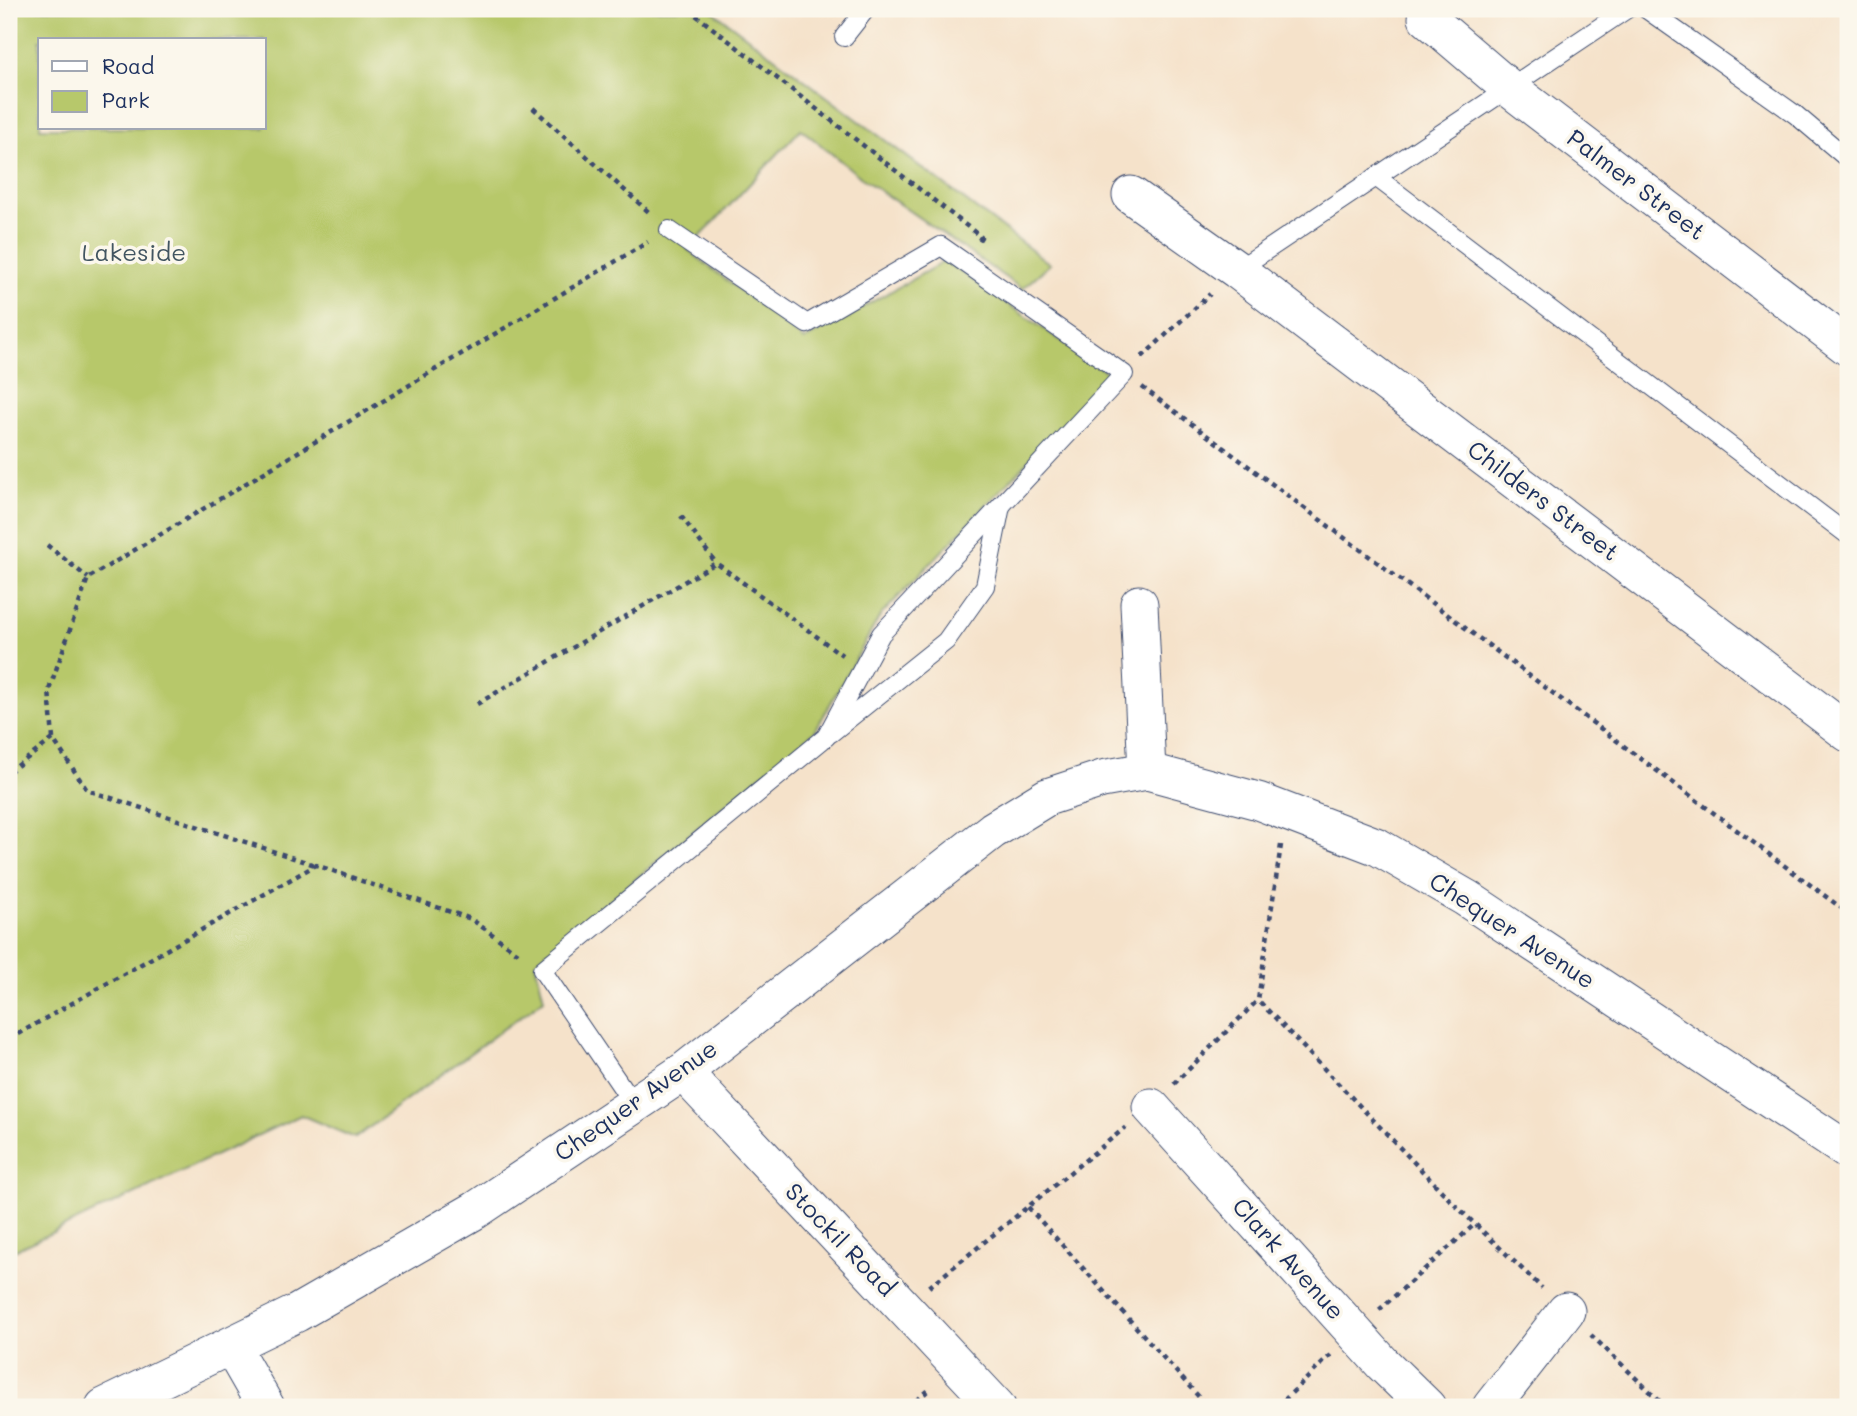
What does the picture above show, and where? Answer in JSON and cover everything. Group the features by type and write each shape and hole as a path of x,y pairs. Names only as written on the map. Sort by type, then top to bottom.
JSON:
{"street":[{"name":"Palmer Street","path":"1421,13 1510,88 1848,347"},
{"name":"Childers Street","path":"1131,195 1237,270 1848,733"},
{"path":"1139,604 1147,771"},
{"name":"Chequer Avenue","path":"104,1407 298,1312 476,1210 683,1072 993,830 1047,797 1102,779 1147,771 1246,797 1378,847 1466,898 1848,1151"},
{"name":"Stockil Road","path":"683,1072 996,1407"},
{"name":"Clark Avenue","path":"1151,1107 1383,1364 1427,1407"},
{"path":"1491,1407 1566,1311"},
{"path":"231,1346 266,1407"}],"lane":[{"path":"844,37 866,9"},
{"path":"1237,270 1627,9"},
{"path":"1646,9 1796,115 1848,159"},
{"path":"1376,177 1848,535"},
{"path":"668,230 807,324 941,246 1124,374 881,634 826,737"},
{"path":"634,1105 542,970 946,641 985,586 1001,506"}],"path":[{"path":"688,9 981,237 969,266"},
{"path":"533,108 668,230 88,578 49,690 53,739 87,790 471,919 542,970"},
{"path":"1237,270 1124,374 1848,913"},
{"path":"681,516 716,563 862,670"},
{"path":"47,545 88,578"},
{"path":"477,704 716,563"},
{"path":"9,772 53,739"},
{"path":"905,1307 1151,1107 1258,1000 1286,812"},
{"path":"9,1039 316,865"},
{"path":"1258,1000 1454,1204 1666,1407"},
{"path":"1028,1207 1208,1407"}],"green space":[{"name":"Lakeside","path":"9,9 710,9 1050,264 1022,289 863,179 801,129 688,250 804,340 945,261 1111,375 880,616 815,731 535,962 544,999 355,1138 301,1115 9,1253"}]}
